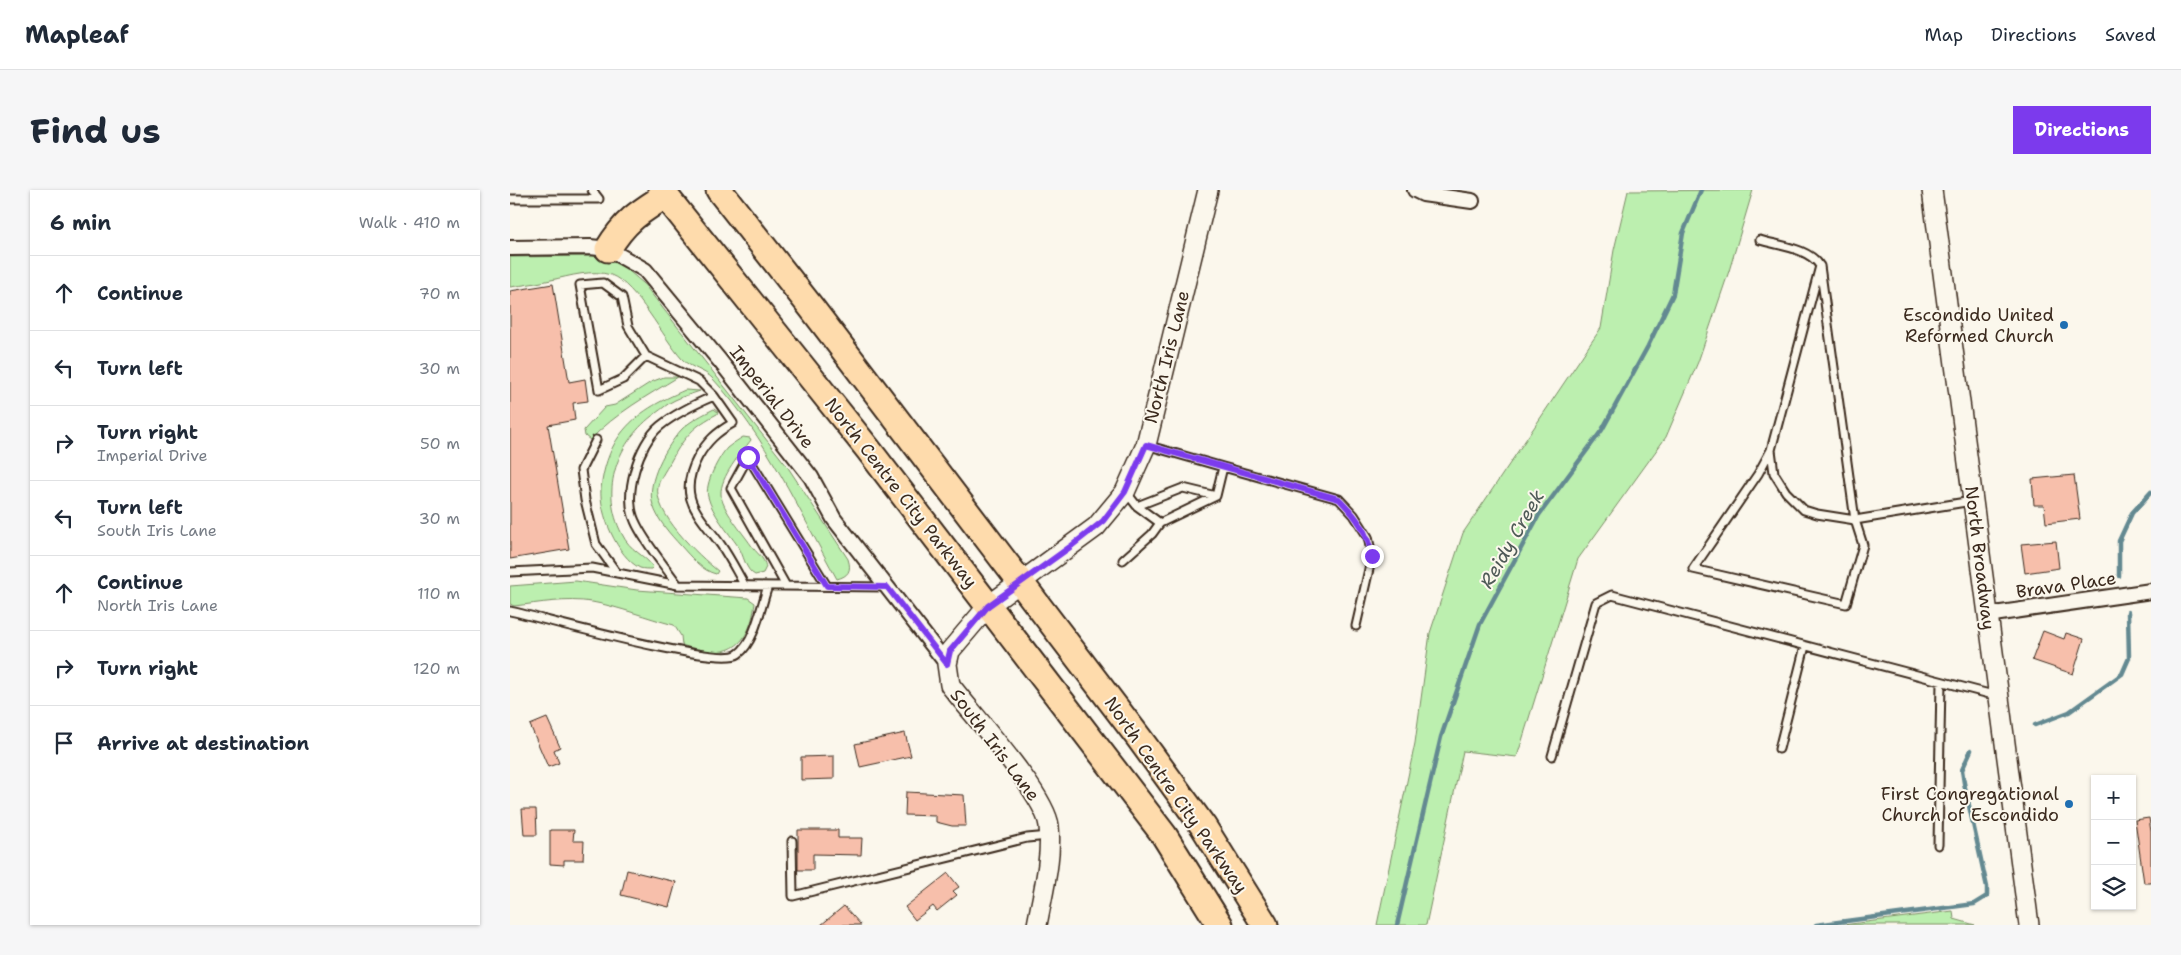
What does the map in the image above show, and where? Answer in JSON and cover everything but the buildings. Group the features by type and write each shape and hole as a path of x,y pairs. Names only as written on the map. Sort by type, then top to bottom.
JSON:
{"highway":[{"name":"North Centre City Parkway","path":"719,190 1020,580 1203,826 1265,925"},
{"name":"North Centre City Parkway","path":"663,193 868,449 1164,835 1220,925"},
{"path":"608,249 619,231 632,217 663,193"}],"street":[{"name":"North Iris Lane","path":"988,606 1020,580 1096,527 1131,499 1146,445 1207,190"},
{"path":"1414,190 1422,194 1472,201"},
{"name":"North Broadway","path":"1932,190 2029,925"},
{"name":"Imperial Drive","path":"510,248 590,247 608,249 645,270 811,477 834,519 947,664"},
{"name":"Brava Place","path":"1987,615 2151,591"},
{"path":"947,664 950,651 988,606"},
{"name":"South Iris Lane","path":"947,664 950,685 1034,791 1049,824 1051,852 1037,925"}],"lane":[{"path":"510,199 599,199 592,190"},
{"path":"1760,240 1805,253 1816,260 1820,266 1855,520 1863,545 1846,604 1693,569 1758,474 1771,450 1820,266"},
{"path":"646,356 623,379 599,390 580,285 603,283 622,297 628,326 646,356 700,381 714,396 733,422 716,432 703,449 691,470 688,488 694,511 722,547 745,586"},
{"path":"678,585 635,521 630,495 638,458 659,427 692,405 714,396"},
{"path":"596,440 581,470 585,500 596,544 617,573"},
{"path":"1146,445 1339,499 1354,514 1368,537 1372,556 1356,626"},
{"path":"1771,450 1774,473 1786,492 1804,510 1817,514 1855,520 1972,500"},
{"path":"786,586 732,488 748,457 827,586"},
{"path":"1216,496 1223,467"},
{"path":"1131,499 1183,488 1216,496"},
{"path":"1123,560 1152,534 1160,523 1216,496"},
{"path":"1131,499 1160,523"},
{"path":"510,572 592,568 678,585 887,587"},
{"path":"510,610 675,651 726,658 736,656 748,645 768,586"},
{"path":"1552,756 1596,603 1612,595 1998,696"},
{"path":"1780,749 1805,646"},
{"path":"1938,844 1941,682"},
{"path":"792,841 793,896 1027,838 1049,836"}],"green space":[{"path":"1753,190 1729,271 1698,362 1666,437 1578,559 1517,757 1463,751 1426,925 1377,925 1415,743 1430,633 1463,533 1601,328 1614,250 1628,191"},
{"path":"598,256 623,266 643,283 787,466 848,559 850,567 846,575 837,579 766,449 732,401 710,376 682,359 640,300 621,281 604,273 589,273 510,287 510,257"},
{"path":"664,377 678,377 621,413 590,440 585,436 584,430 605,407 615,405 651,382"},
{"path":"685,390 700,391 672,401 642,424 622,452 612,484 615,517 622,534 625,540 653,567 651,569 641,568 624,554 606,521 601,499 603,475 616,441 627,427 641,414 658,403"},
{"path":"714,409 718,412 717,414 696,427 681,444 662,476 658,486 658,497 662,508 679,533 699,555 718,571 716,574 706,570 697,563 669,532 655,511 651,496 652,486 659,465 676,436 689,423"},
{"path":"743,437 750,438 751,440 727,473 721,494 728,513 765,564 766,567 763,573 755,575 749,570 738,546 717,516 707,492 710,478 720,458 727,448"},
{"path":"576,581 637,590 748,598 755,603 752,619 741,641 732,648 711,652 682,645 681,636 674,625 602,604 553,601 514,606 510,604 510,586"},
{"path":"1953,911 1954,919 1975,925 1843,925"}],"waterway":[{"name":"Reidy Creek","path":"1397,925 1441,737 1480,624 1539,515 1602,430 1648,346 1673,294 1683,233 1701,190"},
{"path":"2119,576 2119,541 2132,513 2151,492"},
{"path":"2035,725 2069,712 2122,674 2129,658 2128,612"},
{"path":"1816,925 1974,904 1987,896 1987,887 1962,770 1971,750"}],"place":[{"name":"Escondido United Reformed Church","path":"2064,325"},
{"name":"First Congregational Church of Escondido","path":"2069,804"}],"route":[{"path":"748,457 827,586 887,587 947,664 950,651 988,606 1020,580 1070,547 1103,521 1125,492 1146,445 1339,499 1354,514 1368,537 1372,556"}]}
